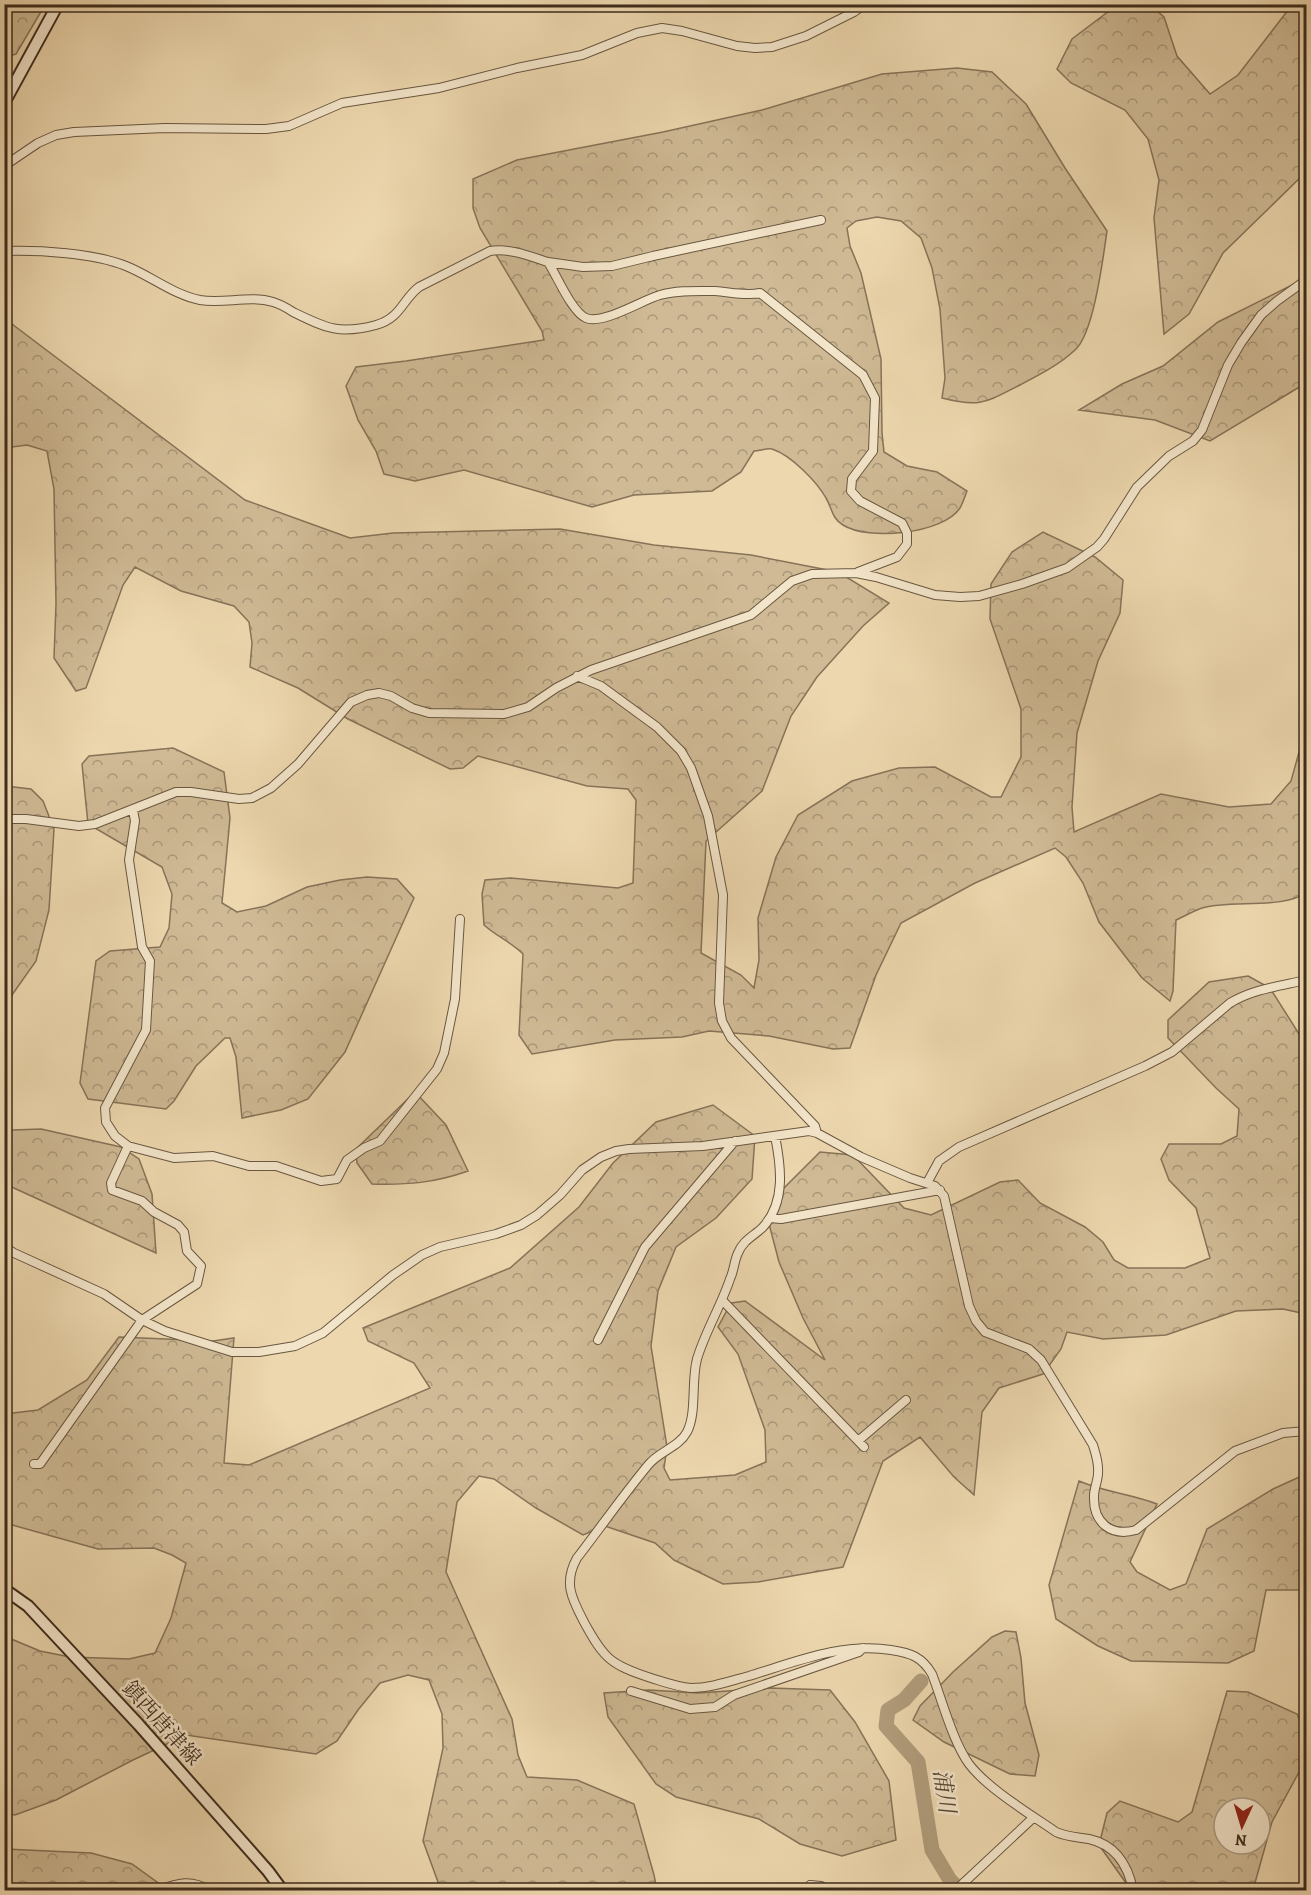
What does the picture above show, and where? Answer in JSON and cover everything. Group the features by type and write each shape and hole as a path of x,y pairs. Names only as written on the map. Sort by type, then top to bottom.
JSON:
{"main road":[{"path":"4,103 58,4"},
{"name":"鎮西唐津線","path":"4,1588 28,1606 139,1725 268,1871 282,1890"}],"street":[{"path":"4,166 38,143 56,135 74,132 165,128 266,129 289,126 342,103 439,88 517,68 582,56 637,33 662,28 737,46 755,48 772,46 806,36 865,4"},
{"path":"4,251 39,250 123,264 184,296 202,300 274,302 329,329 347,330 378,324 402,308 412,292 419,287 490,251 519,253 548,262 583,267 612,266 821,220"},
{"path":"548,262 579,315 590,320 601,318 659,295 675,292 715,291 751,295 760,293 863,375 875,398 873,451 852,479 851,491 860,501 902,523 908,533 907,544 897,557 856,573"},
{"path":"4,819 26,819 79,826 95,824 176,792 239,799 252,798 271,788 298,764 351,702 367,695 379,693 391,696 412,708 429,713 504,714 528,707 577,676 751,615 792,581 812,574 856,573 935,595 960,597 979,596 1067,568 1097,547 1104,539 1137,487 1162,462 1193,441 1202,430 1228,365 1241,343 1261,315 1276,301 1306,280"},
{"path":"577,676 601,686 657,727 681,751 691,768 708,816 723,895 719,1003 722,1021 731,1038 815,1126 817,1133"},
{"path":"134,810 135,821 129,860 141,947 150,961 146,1030 105,1108 106,1122 115,1137 128,1146 174,1158 213,1155 249,1166 276,1166 321,1181 337,1179 347,1160 364,1148 380,1141 437,1069 444,1053 455,999 460,919"},
{"path":"927,1183 939,1161 959,1147 1172,1052 1239,997 1306,980"},
{"path":"4,1246 104,1294 142,1320 175,1335 232,1352 259,1352 295,1346 323,1333 393,1275 440,1246 496,1234 521,1225 537,1215 560,1195 582,1170 601,1157 623,1150 673,1149 802,1131 817,1133 861,1157 940,1190 944,1196 969,1306 976,1321 985,1332 1029,1349 1041,1360 1093,1445 1098,1461 1094,1495 1095,1509 1102,1523 1112,1531 1124,1533 1136,1530 1235,1451 1283,1433 1306,1431"},
{"path":"775,1136 780,1165 780,1188 775,1208 761,1229 744,1241 738,1252 731,1278 697,1359 688,1431 679,1442 651,1462 577,1558 569,1578 570,1592 600,1649 608,1659 620,1667 673,1685 689,1688 708,1687 808,1658 864,1647 909,1653 919,1658 932,1674 961,1750 969,1764 984,1780 1064,1836 1098,1842 1110,1848 1119,1855 1125,1865 1133,1890"},
{"path":"598,1340 645,1247 735,1141"},
{"path":"34,1464 40,1464 142,1320 197,1284 201,1266 188,1251 184,1232 178,1225 154,1212 142,1201 112,1190 111,1183 128,1146"},
{"path":"770,1218 781,1219 940,1190"},
{"path":"722,1300 861,1444 906,1400"},
{"path":"632,1691 690,1709 715,1707 734,1695 860,1652 864,1647"},
{"path":"956,1890 1034,1817"},
{"path":"159,1890 178,1883 190,1882 209,1890"},
{"path":"810,1885 821,1886 825,1890"},
{"path":"4,1888 29,1890"}],"green space":[{"path":"5,4 45,5 16,54 5,57"},
{"path":"1117,5 1150,5 1164,17 1177,56 1210,94 1238,75 1292,5 1306,5 1306,172 1223,253 1189,314 1164,334 1154,218 1159,180 1148,139 1125,110 1071,83 1057,69 1072,39"},
{"path":"957,68 992,72 1026,104 1107,231 1092,312 1082,341 1075,350 1056,365 991,399 966,403 942,398 945,378 940,309 932,268 921,238 901,221 877,217 856,221 847,228 850,246 861,273 881,359 884,452 907,466 937,472 967,491 960,508 951,517 938,524 904,532 887,534 855,530 837,520 822,492 803,470 772,449 754,451 741,472 712,491 634,495 592,507 464,470 415,481 384,474 376,451 358,420 346,386 356,367 544,340 542,331 480,228 473,208 473,179 517,160 762,110 882,74"},
{"path":"1306,278 1306,383 1210,441 1155,420 1079,410 1122,384 1163,366 1218,322"},
{"path":"4,318 245,500 350,538 393,533 560,529 654,545 751,555 838,572 889,603 863,626 817,677 791,716 762,791 706,841 701,953 741,975 754,988 759,960 758,918 776,857 798,815 852,781 899,768 935,767 991,797 1001,797 1021,757 1021,709 990,619 991,584 1012,552 1043,532 1095,557 1123,580 1120,613 1098,661 1077,733 1072,807 1074,832 1161,794 1229,807 1271,804 1291,781 1303,738 1306,694 1306,892 1285,901 1271,903 1213,905 1176,920 1173,991 1170,1001 1142,978 1099,922 1083,883 1066,857 1055,848 975,883 901,923 876,975 850,1048 833,1049 769,1036 709,1031 682,1037 615,1040 532,1054 519,1035 523,954 484,925 482,894 485,880 511,878 618,888 633,883 636,800 628,789 587,786 478,756 463,768 450,769 348,719 298,688 250,667 252,643 249,622 234,606 181,591 135,567 123,585 86,688 76,691 54,658 56,604 54,489 47,451 27,445 5,448"},
{"path":"173,748 224,772 230,818 222,903 237,912 266,906 307,887 367,877 397,879 414,898 345,1052 308,1099 281,1110 242,1118 236,1057 230,1038 225,1038 196,1066 174,1101 166,1109 88,1099 80,1083 96,961 110,951 160,947 169,928 172,894 162,867 88,824 82,764 89,756"},
{"path":"5,786 31,789 43,801 54,829 49,910 36,961 12,995 5,1010"},
{"path":"1248,976 1270,988 1306,1045 1306,1314 1283,1309 1236,1311 1166,1335 1103,1339 1067,1332 1061,1349 1043,1374 999,1388 982,1412 974,1495 954,1477 920,1437 883,1461 843,1567 758,1582 723,1584 674,1560 655,1543 605,1526 583,1535 536,1508 494,1479 479,1476 457,1502 446,1572 512,1719 518,1755 527,1777 577,1780 634,1804 657,1890 439,1890 423,1841 443,1748 442,1714 429,1680 408,1675 380,1683 337,1741 316,1754 186,1735 56,1800 15,1815 5,1813 4,1636 40,1651 70,1657 129,1659 155,1653 171,1618 186,1563 154,1548 98,1549 5,1523 5,1414 38,1410 87,1380 119,1337 213,1341 234,1338 224,1463 249,1465 430,1388 414,1363 368,1341 363,1328 510,1268 579,1207 613,1163 656,1122 713,1105 755,1136 752,1179 716,1218 676,1247 658,1291 651,1346 667,1447 664,1468 670,1480 735,1475 766,1462 765,1430 738,1354 718,1327 731,1303 745,1301 825,1360 803,1318 779,1262 768,1220 783,1189 820,1152 853,1155 904,1208 931,1215 1000,1182 1018,1180 1040,1203 1085,1227 1103,1242 1114,1260 1128,1268 1185,1268 1210,1258 1196,1208 1169,1180 1161,1159 1169,1144 1221,1144 1237,1136 1239,1109 1168,1038 1168,1020 1209,982"},
{"path":"415,1092 446,1125 468,1171 421,1182 372,1184 357,1163 356,1149"},
{"path":"41,1129 121,1147 139,1159 152,1194 156,1253 5,1184 5,1134 13,1130"},
{"path":"1306,1474 1306,1590 1266,1590 1254,1651 1228,1663 1131,1661 1098,1646 1056,1619 1049,1585 1079,1481 1157,1504 1130,1562 1137,1572 1170,1590 1186,1584 1207,1529 1273,1489"},
{"path":"1005,1631 1016,1632 1025,1703 1039,1755 1035,1776 1010,1774 944,1742 913,1720 920,1706 953,1672 992,1637"},
{"path":"770,1688 830,1690 855,1722 889,1781 896,1840 842,1856 800,1844 759,1819 676,1797 656,1784 608,1717 604,1693 649,1690 698,1693"},
{"path":"1227,1691 1248,1692 1297,1714 1306,1734 1306,1759 1272,1822 1272,1796 1212,1796 1212,1856 1262,1856 1253,1890 1131,1890 1099,1845 1107,1813 1120,1801 1178,1822 1192,1812"},
{"path":"5,1849 91,1853 132,1864 168,1890 5,1890"}],"waterway":[{"name":"浦川","path":"921,1681 904,1700 888,1710 886,1726 918,1762 932,1850 950,1880 960,1890"}]}
